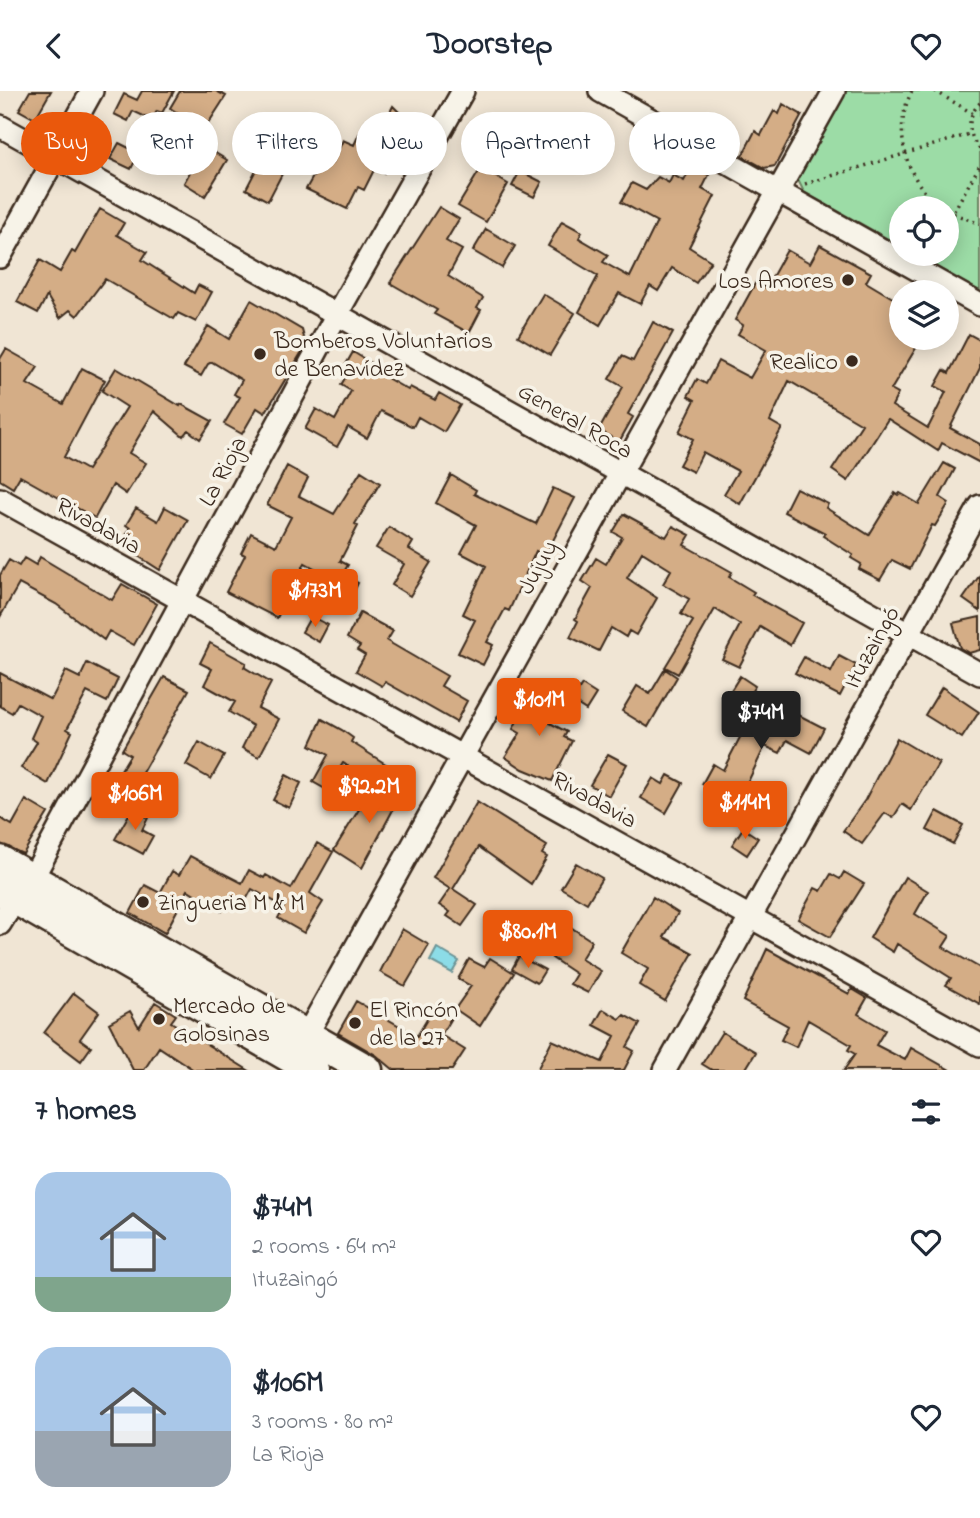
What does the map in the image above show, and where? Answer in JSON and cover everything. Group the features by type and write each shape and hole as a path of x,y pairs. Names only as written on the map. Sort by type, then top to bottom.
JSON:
{"main road":[{"path":"0,861 16,889 300,1059 367,1070"}],"street":[{"path":"80,112 92,91"},
{"name":"La Rioja","path":"0,924 16,889 182,602 337,314 463,91"},
{"path":"600,91 980,305"},
{"name":"Jujuy","path":"300,1059 462,756 834,91"},
{"name":"General Roca","path":"0,126 21,138"},
{"path":"0,257 45,175"},
{"name":"General Roca","path":"87,175 980,674"},
{"name":"Rivadavia","path":"0,499 980,1045"},
{"name":"Ituzaingó","path":"665,1070 980,506"}],"path":[{"path":"912,91 904,116 905,154 917,183 930,196"},
{"path":"935,91 972,113"},
{"path":"980,103 972,113 970,134 980,149"},
{"path":"778,192 970,134"},
{"path":"959,198 980,165"},
{"path":"959,217 980,224"}],"green space":[{"path":"845,91 980,91 980,291 935,266 959,266 959,196 889,196 889,239 804,192 798,180 800,171"}],"water":[{"path":"437,948 459,961 452,973 430,961"}],"building":[{"path":"30,91 51,91 39,112 19,110"},
{"path":"142,91 174,91 163,112 126,112 126,120 114,114 124,94 137,100"},
{"path":"180,91 216,91 226,96 216,112 176,112 170,108"},
{"path":"783,104 802,115 775,166 764,168 742,156 755,131 761,135 774,111 779,114"},
{"path":"343,140 354,145 356,141 356,175 372,175 364,190 358,187 347,209 306,189 314,175 342,175 342,142"},
{"path":"119,143 126,146 126,167 112,160"},
{"path":"218,155 227,160 218,175"},
{"path":"188,175 218,175 205,196 184,183"},
{"path":"253,175 281,175 268,201 246,189"},
{"path":"477,175 493,175 508,184 486,222 458,206"},
{"path":"518,175 528,175 542,182 534,197 512,186"},
{"path":"673,175 684,181 687,175 709,175 702,189 715,196 689,247 711,261 696,283 672,268 658,291 650,286 640,304 619,293 600,325 579,312 598,276 548,246 562,221 582,232 579,238 608,255 603,262 630,277 657,222 621,202 632,183 646,190 658,177 669,183"},
{"path":"439,207 459,219 446,241 462,250 448,276 483,298 477,308 481,310 469,333 434,314 437,310 390,283"},
{"path":"100,209 124,223 117,235 147,252 142,260 194,293 198,285 212,292 196,322 178,313 174,319 105,279 77,316 70,310 60,318 47,296 38,313 17,302 40,260 60,272 72,251 75,253"},
{"path":"486,229 515,246 502,268 473,251"},
{"path":"820,245 871,273 866,282 889,296 889,350 915,350 891,390 898,394 892,406 928,428 946,392 935,386 944,370 949,373 969,334 980,340 980,368 950,428 980,444 980,463 942,443 938,451 888,419 848,481 832,470 862,424 789,381 770,421 782,428 740,504 724,494 738,471 703,452 693,472 679,465 693,439 679,432 695,400 688,396 697,379 706,384 718,361 750,378 766,350 738,334 743,325 735,320 756,282 766,288 787,250 810,263"},
{"path":"543,294 575,313 550,355 518,336"},
{"name":"Bomberos Voluntarios de Benavídez","path":"251,300 302,330 306,345 265,413 257,408 242,434 224,424 240,397 234,394 242,380 212,362 201,376 184,367 208,326 229,339"},
{"path":"653,322 673,333 628,414 633,417 619,442 599,430 623,387 609,379 622,356 633,361"},
{"path":"6,349 38,367 27,384 63,404 82,368 105,380 64,457 87,470 127,407 102,391 116,368 180,406 181,404 212,421 200,439 188,430 183,436 154,411 129,453 146,463 126,494 113,485 95,518 20,476 13,488 0,480 0,359"},
{"path":"353,352 371,363 368,367 408,390 410,387 435,400 439,393 460,405 444,432 418,417 413,427 381,411 367,438 348,427 337,447 305,429 316,409 335,420 351,391 341,385 345,378 340,375"},
{"path":"944,463 955,469 940,497 949,503 935,526 932,525 910,569 892,560 880,580 859,569 861,564 851,558 853,555 823,536 825,533 784,512 796,488 828,504 826,508 869,535 895,493 919,504"},
{"path":"287,466 308,478 299,496 334,514 361,471 380,483 355,524 358,526 340,561 348,565 342,575 358,583 351,598 328,586 332,578 305,563 277,618 226,592 245,555 241,553 251,533 276,546 291,517 267,505"},
{"path":"451,475 476,490 474,494 536,524 553,488 575,498 545,556 536,551 509,611 505,609 487,642 493,645 483,665 458,653 475,620 463,614 486,566 461,553 476,525 436,503"},
{"path":"165,507 188,520 160,570 121,545 130,528 126,525 136,508 158,521"},
{"path":"624,514 666,537 673,526 690,535 684,545 732,572 729,577 754,592 752,595 802,623 790,645 760,627 739,667 722,659 740,625 715,609 678,674 665,667 693,621 681,614 689,599 663,584 671,570 642,552 627,578 657,598 636,635 629,631 626,637 611,628 599,651 570,637 578,621 575,619 592,588 582,581 596,558 606,564 622,537 613,532"},
{"path":"389,527 413,542 409,549 431,562 410,596 392,585 404,564 376,548"},
{"path":"40,557 112,600 122,584 157,604 134,645 109,631 104,640 56,604 19,584 0,617 0,575 9,560 19,566 24,558 36,565"},
{"path":"980,575 980,611 963,599"},
{"path":"360,613 393,631 387,641 447,676 441,686 467,701 456,722 385,682 382,686 356,671 365,655 357,650 360,646 347,638"},
{"path":"311,616 328,625 319,642 302,632"},
{"path":"980,617 980,650 969,653 960,648 953,623"},
{"path":"210,643 246,663 244,667 271,683 258,708 279,719 259,757 242,748 253,726 229,712 235,702 204,685 212,669 200,663"},
{"path":"839,656 856,665 840,696 795,673 804,657 831,672"},
{"path":"87,663 118,679 107,702 87,692 67,729 72,732 48,784 21,768 37,742 31,738 41,716 18,703 12,713 0,706 0,673 51,700 66,671 80,678"},
{"path":"665,669 677,677 648,727 622,711 637,686 650,694"},
{"path":"740,676 755,686 743,705 728,695"},
{"path":"164,677 189,690 139,778 148,783 136,805 109,790 130,755 122,750"},
{"path":"582,685 596,694 586,710 572,701"},
{"path":"942,687 979,712 962,738 925,715"},
{"path":"533,689 560,704 550,723 567,732 564,737 572,741 552,781 523,769 505,757 520,733 513,729"},
{"path":"779,705 824,728 811,753 787,740 780,753 765,746 737,805 702,784 713,764 723,770 748,722 766,729"},
{"path":"322,719 342,730 353,738 351,742 392,768 380,787 343,763 327,790 313,782 328,755 310,745"},
{"path":"897,738 939,763 911,810 902,804 893,818 885,813 862,844 843,831 865,800"},
{"path":"199,742 224,756 211,779 186,765"},
{"path":"608,754 627,764 609,796 590,785"},
{"path":"286,775 301,783 289,808 273,800"},
{"path":"668,775 683,783 666,813 641,798 653,778 663,784"},
{"path":"405,790 408,805 394,808 362,868 334,850 361,806 351,800"},
{"path":"26,800 48,813 23,854 0,844 0,818 12,825"},
{"path":"477,802 547,846 542,854 547,857 531,884 479,847 453,889 477,905 462,926 447,916 450,912 439,905 450,889 433,878"},
{"path":"132,809 148,818 142,830 153,836 143,854 115,839"},
{"path":"937,811 963,825 953,844 927,830"},
{"path":"743,828 758,838 747,855 732,845"},
{"path":"317,843 333,852 310,893 323,902 304,933 278,918 284,907 252,889 241,909 227,901 222,911 188,890 165,933 130,913 145,885 160,893 172,871 179,875 190,856 242,883 249,870 264,878 266,875 291,889"},
{"path":"576,863 602,878 587,903 561,888"},
{"path":"844,872 864,884 830,937 798,919 815,888 821,891 831,874 840,879"},
{"path":"905,877 928,891 915,914 950,936 943,947 980,968 980,1004 946,985 951,978 897,944 893,952 870,938"},
{"path":"653,897 678,913 664,937 693,953 665,1001 639,985 648,969 621,953"},
{"path":"572,928 592,941 581,959 601,971 588,993 570,984 576,974 552,958"},
{"path":"402,929 429,945 405,986 380,972"},
{"path":"767,949 849,994 852,989 867,998 858,1014 885,1030 876,1045 905,1060 911,1048 950,1070 844,1070 855,1054 848,1050 851,1045 808,1020 796,1047 781,1040 788,1026 743,1001"},
{"path":"519,956 545,970 537,983 512,969"},
{"path":"490,958 514,973 480,1026 455,1009 471,986 458,979 469,959 484,967"},
{"path":"74,993 99,1012 80,1039 91,1047 81,1061 44,1033"},
{"path":"356,1001 417,1036 435,1006 452,1016 441,1035 465,1050 452,1070 394,1070 376,1055 338,1033"},
{"path":"155,1002 176,1015 171,1022 248,1070 194,1070 159,1047 144,1070 133,1070 109,1023 130,1011 139,1027"},
{"path":"603,1009 620,1019 624,1015 640,1024 627,1047 634,1051 624,1070 537,1070 552,1040 602,1062 615,1036 594,1025"},
{"path":"722,1032 756,1052 745,1070 712,1070 702,1064"}],"place":[{"name":"Los Amores","path":"848,280"},
{"name":"Bomberos Voluntarios de Benavídez","path":"260,354"},
{"name":"Realico","path":"852,361"},
{"name":"Zingueria M & M","path":"143,902"},
{"name":"Mercado de Golosinas","path":"159,1019"},
{"name":"El Rincón de la 27","path":"355,1023"}]}
